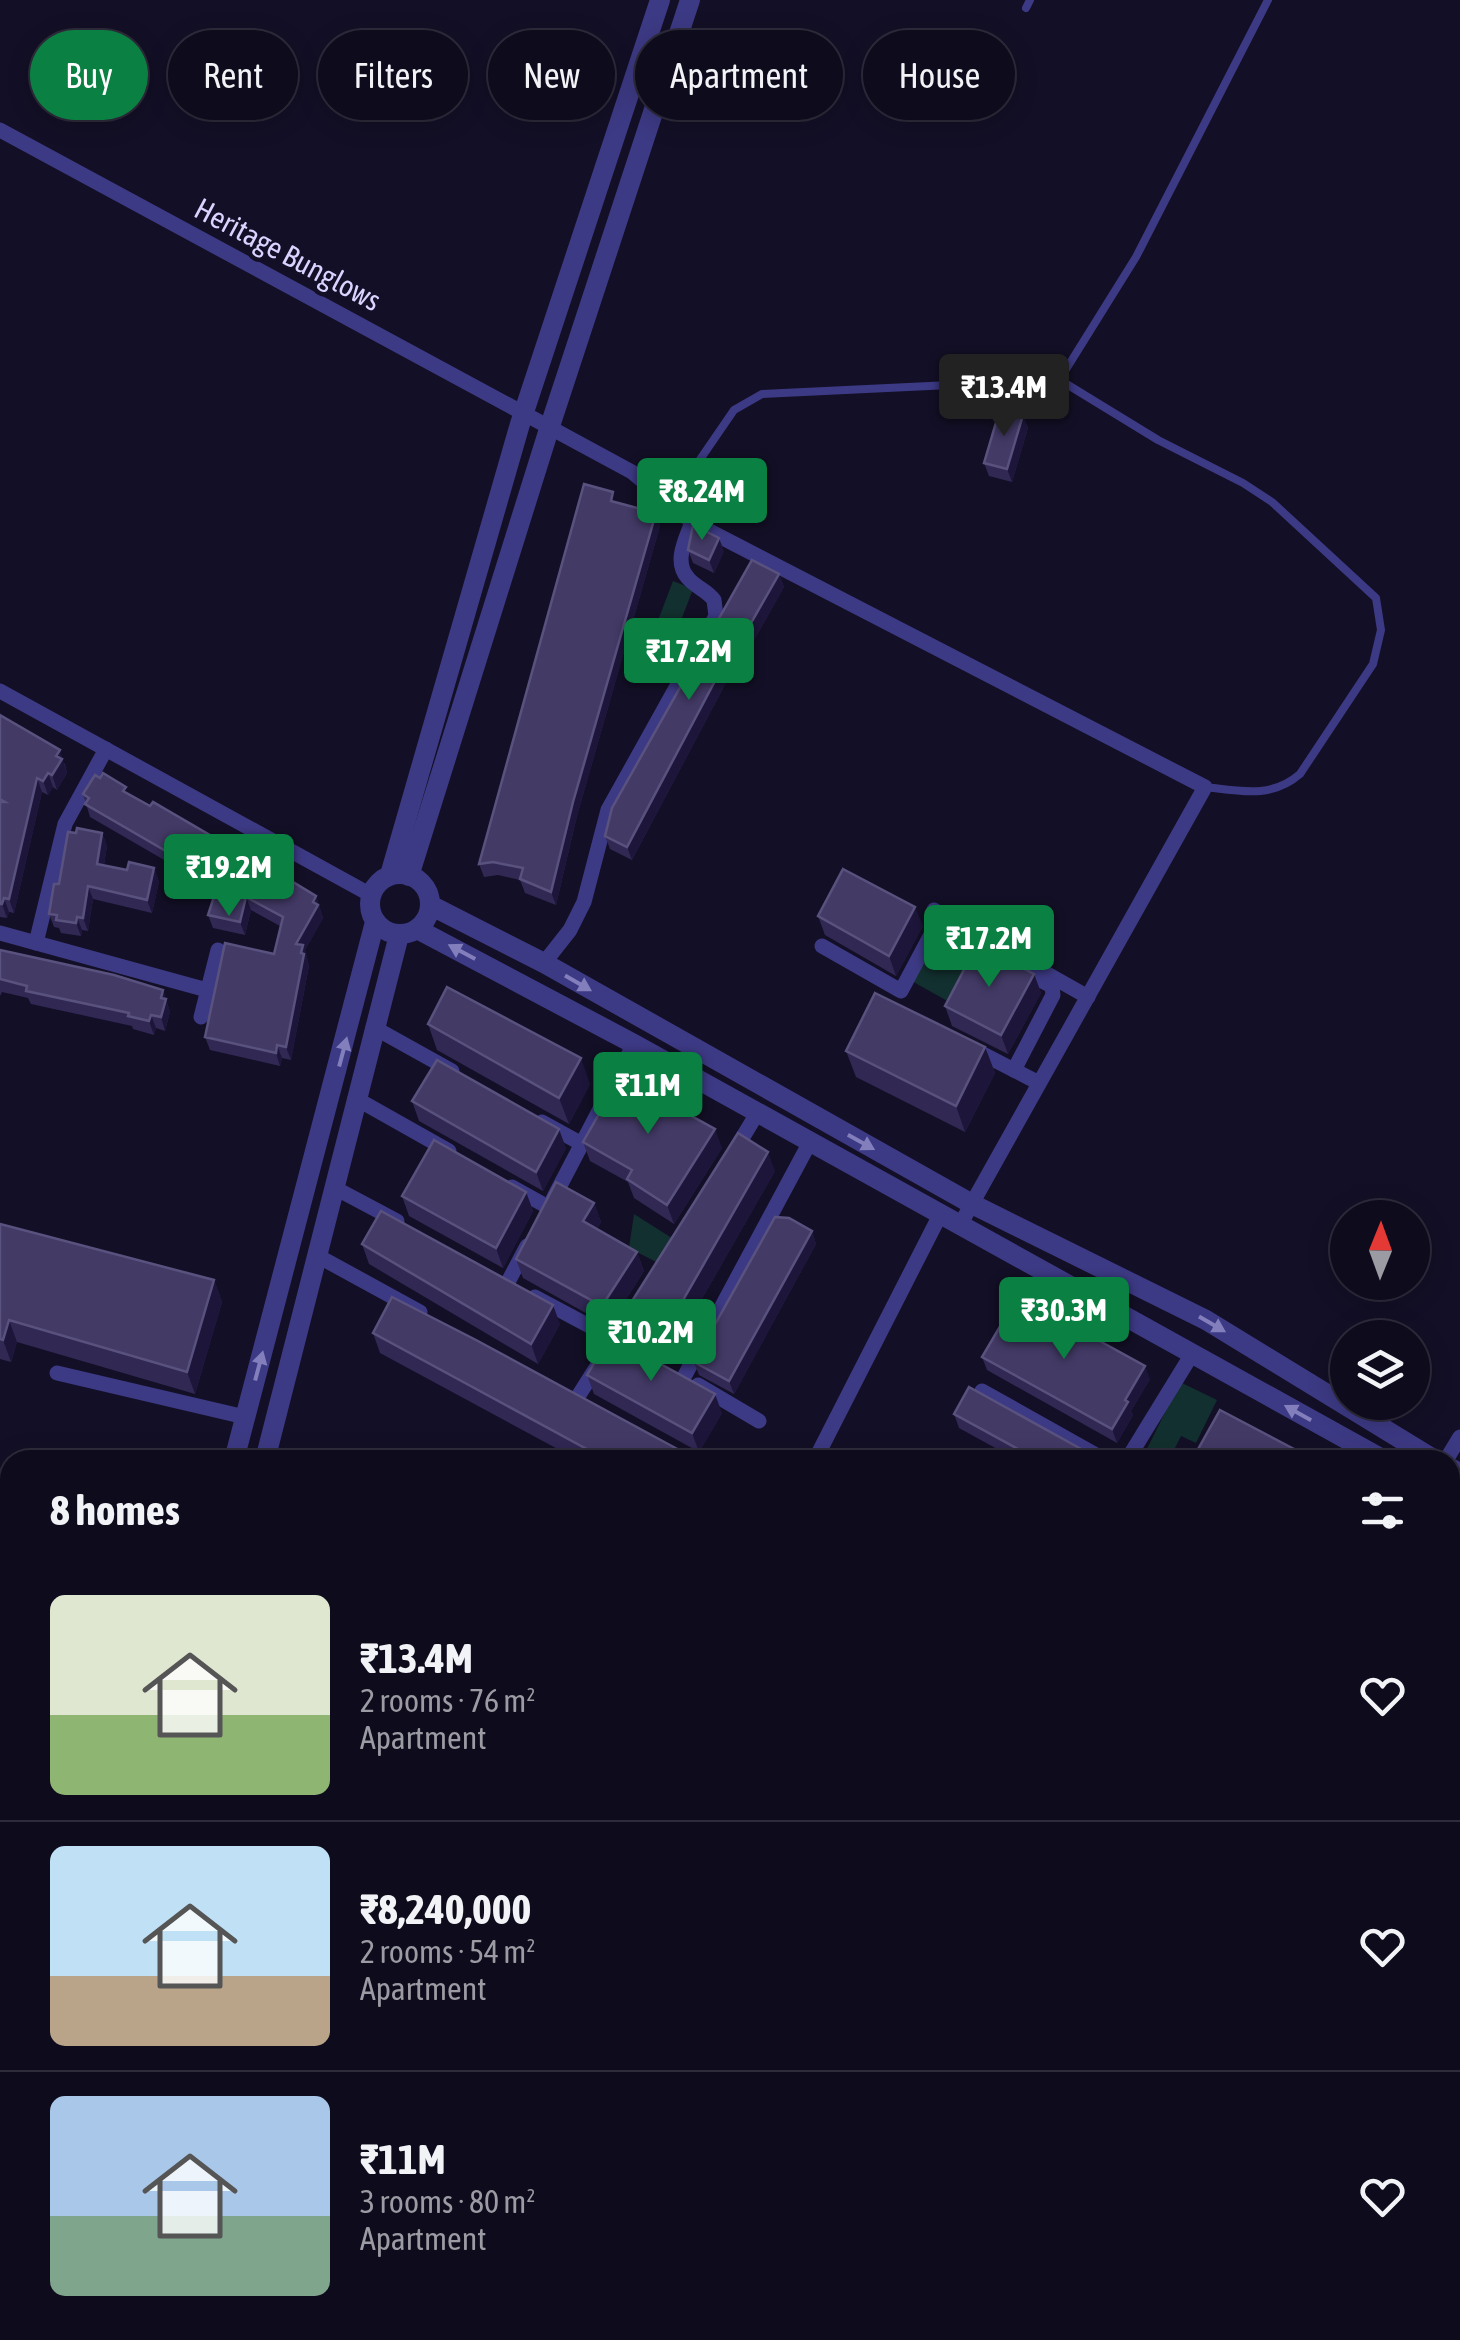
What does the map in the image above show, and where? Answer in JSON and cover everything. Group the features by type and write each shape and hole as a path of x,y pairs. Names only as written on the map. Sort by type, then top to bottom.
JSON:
{"street":[{"path":"400,876 524,412 660,0"},
{"path":"400,876 690,0"},
{"name":"Heritage Bunglows","path":"0,130 632,472 692,522 1205,786"},
{"path":"544,963 570,930 584,902 608,810 716,616 714,600 688,579 681,564 680,554 692,522"},
{"path":"0,691 370,895"},
{"path":"36,943 67,817 106,750"},
{"path":"960,1225 1205,786"},
{"path":"267,1450 373,1027 408,932 428,914 430,905 424,887 400,876 382,880 370,895 374,922 390,933 408,932 634,1044 1366,1450"},
{"path":"430,905 544,963 972,1204 1206,1320 1412,1450"},
{"path":"934,910 1088,996"},
{"path":"237,1450 374,922"},
{"path":"899,1012 901,991 936,927 1052,986 1052,995 1014,1070"},
{"path":"0,934 208,990"},
{"path":"822,946 901,991"},
{"path":"200,1017 218,950"},
{"path":"373,1027 460,1076"},
{"path":"508,1282 634,1044"},
{"path":"965,1045 1039,1083"},
{"path":"355,1098 468,1162"},
{"path":"728,1161 758,1112"},
{"path":"530,1115 582,1144"},
{"path":"684,1377 810,1142"},
{"path":"500,1180 540,1222"},
{"path":"333,1187 403,1225"},
{"path":"819,1450 940,1215"},
{"path":"316,1255 438,1322"},
{"path":"490,1272 632,1349"},
{"path":"577,1398 645,1291"},
{"path":"1133,1450 1192,1354"},
{"path":"666,1368 759,1421"},
{"path":"57,1373 245,1417"},
{"path":"560,1388 593,1406"},
{"path":"982,1391 1087,1450"}],"lane":[{"path":"632,472 663,480 681,472 699,461 712,446 734,410 762,394 1034,381 1065,371 1086,343 1136,257 1268,0"},
{"path":"1055,377 1158,440 1244,483 1272,502 1376,598 1381,630 1372,664 1300,774 1288,785 1272,791 1253,793 1205,786"}],"green space":[{"path":"673,581 693,589 666,660 646,652"},
{"path":"929,946 970,968 951,1003 910,980"},
{"path":"634,1214 675,1240 660,1264 629,1248"},
{"path":"1180,1382 1217,1400 1196,1443 1181,1436 1174,1450 1146,1450"}],"building":[{"path":"1000,409 1023,415 1007,469 984,463"},
{"path":"584,484 613,492 611,501 656,513 551,892 520,879 523,868 493,862 479,864"},
{"path":"693,525 719,538 709,560 688,550"},
{"path":"752,560 779,574 727,665 724,664 627,847 605,836 612,808"},
{"path":"0,715 60,750 56,756 62,759 52,775 48,773 43,781 37,778 9,899 4,898 2,904 0,802 5,802 0,799"},
{"path":"103,773 126,787 123,791 150,806 153,802 316,896 313,902 318,905 296,944 303,945 304,954 286,1047 277,1045 276,1053 205,1037 225,943 274,954 283,917 246,897 240,922 208,915 218,884 226,886 85,804 89,798 83,794 95,775 100,778"},
{"path":"77,828 102,833 97,864 127,870 129,862 154,868 147,900 88,886 83,918 77,917 76,923 56,920 57,915 49,914 68,832 76,833"},
{"path":"843,869 915,907 889,956 818,916"},
{"path":"977,945 1034,974 1001,1035 945,1006"},
{"path":"0,950 163,990 161,998 166,999 161,1017 151,1015 149,1021 128,1016 129,1013 26,991 27,986 0,979"},
{"path":"447,987 581,1058 559,1098 428,1024"},
{"path":"875,993 985,1047 956,1106 846,1051"},
{"path":"437,1060 559,1129 536,1172 412,1101"},
{"path":"619,1065 631,1073 626,1080 715,1129 667,1205 627,1179 632,1170 583,1142 615,1086 609,1082"},
{"path":"738,1133 768,1152 664,1340 622,1317"},
{"path":"434,1140 526,1192 496,1248 402,1196"},
{"path":"556,1182 594,1203 583,1221 637,1252 602,1306 516,1259"},
{"path":"381,1211 553,1305 531,1344 362,1244"},
{"path":"775,1217 789,1218 812,1231 729,1381 694,1362"},
{"path":"0,1224 214,1280 187,1372 9,1320 3,1340 0,1339"},
{"path":"1018,1296 1145,1366 1112,1429 982,1357"},
{"path":"392,1297 679,1450 589,1450 373,1333"},
{"path":"610,1336 715,1394 692,1433 587,1375"},
{"path":"969,1387 1083,1450 1020,1450 954,1414"},
{"path":"1220,1410 1296,1450 1198,1450"}]}
